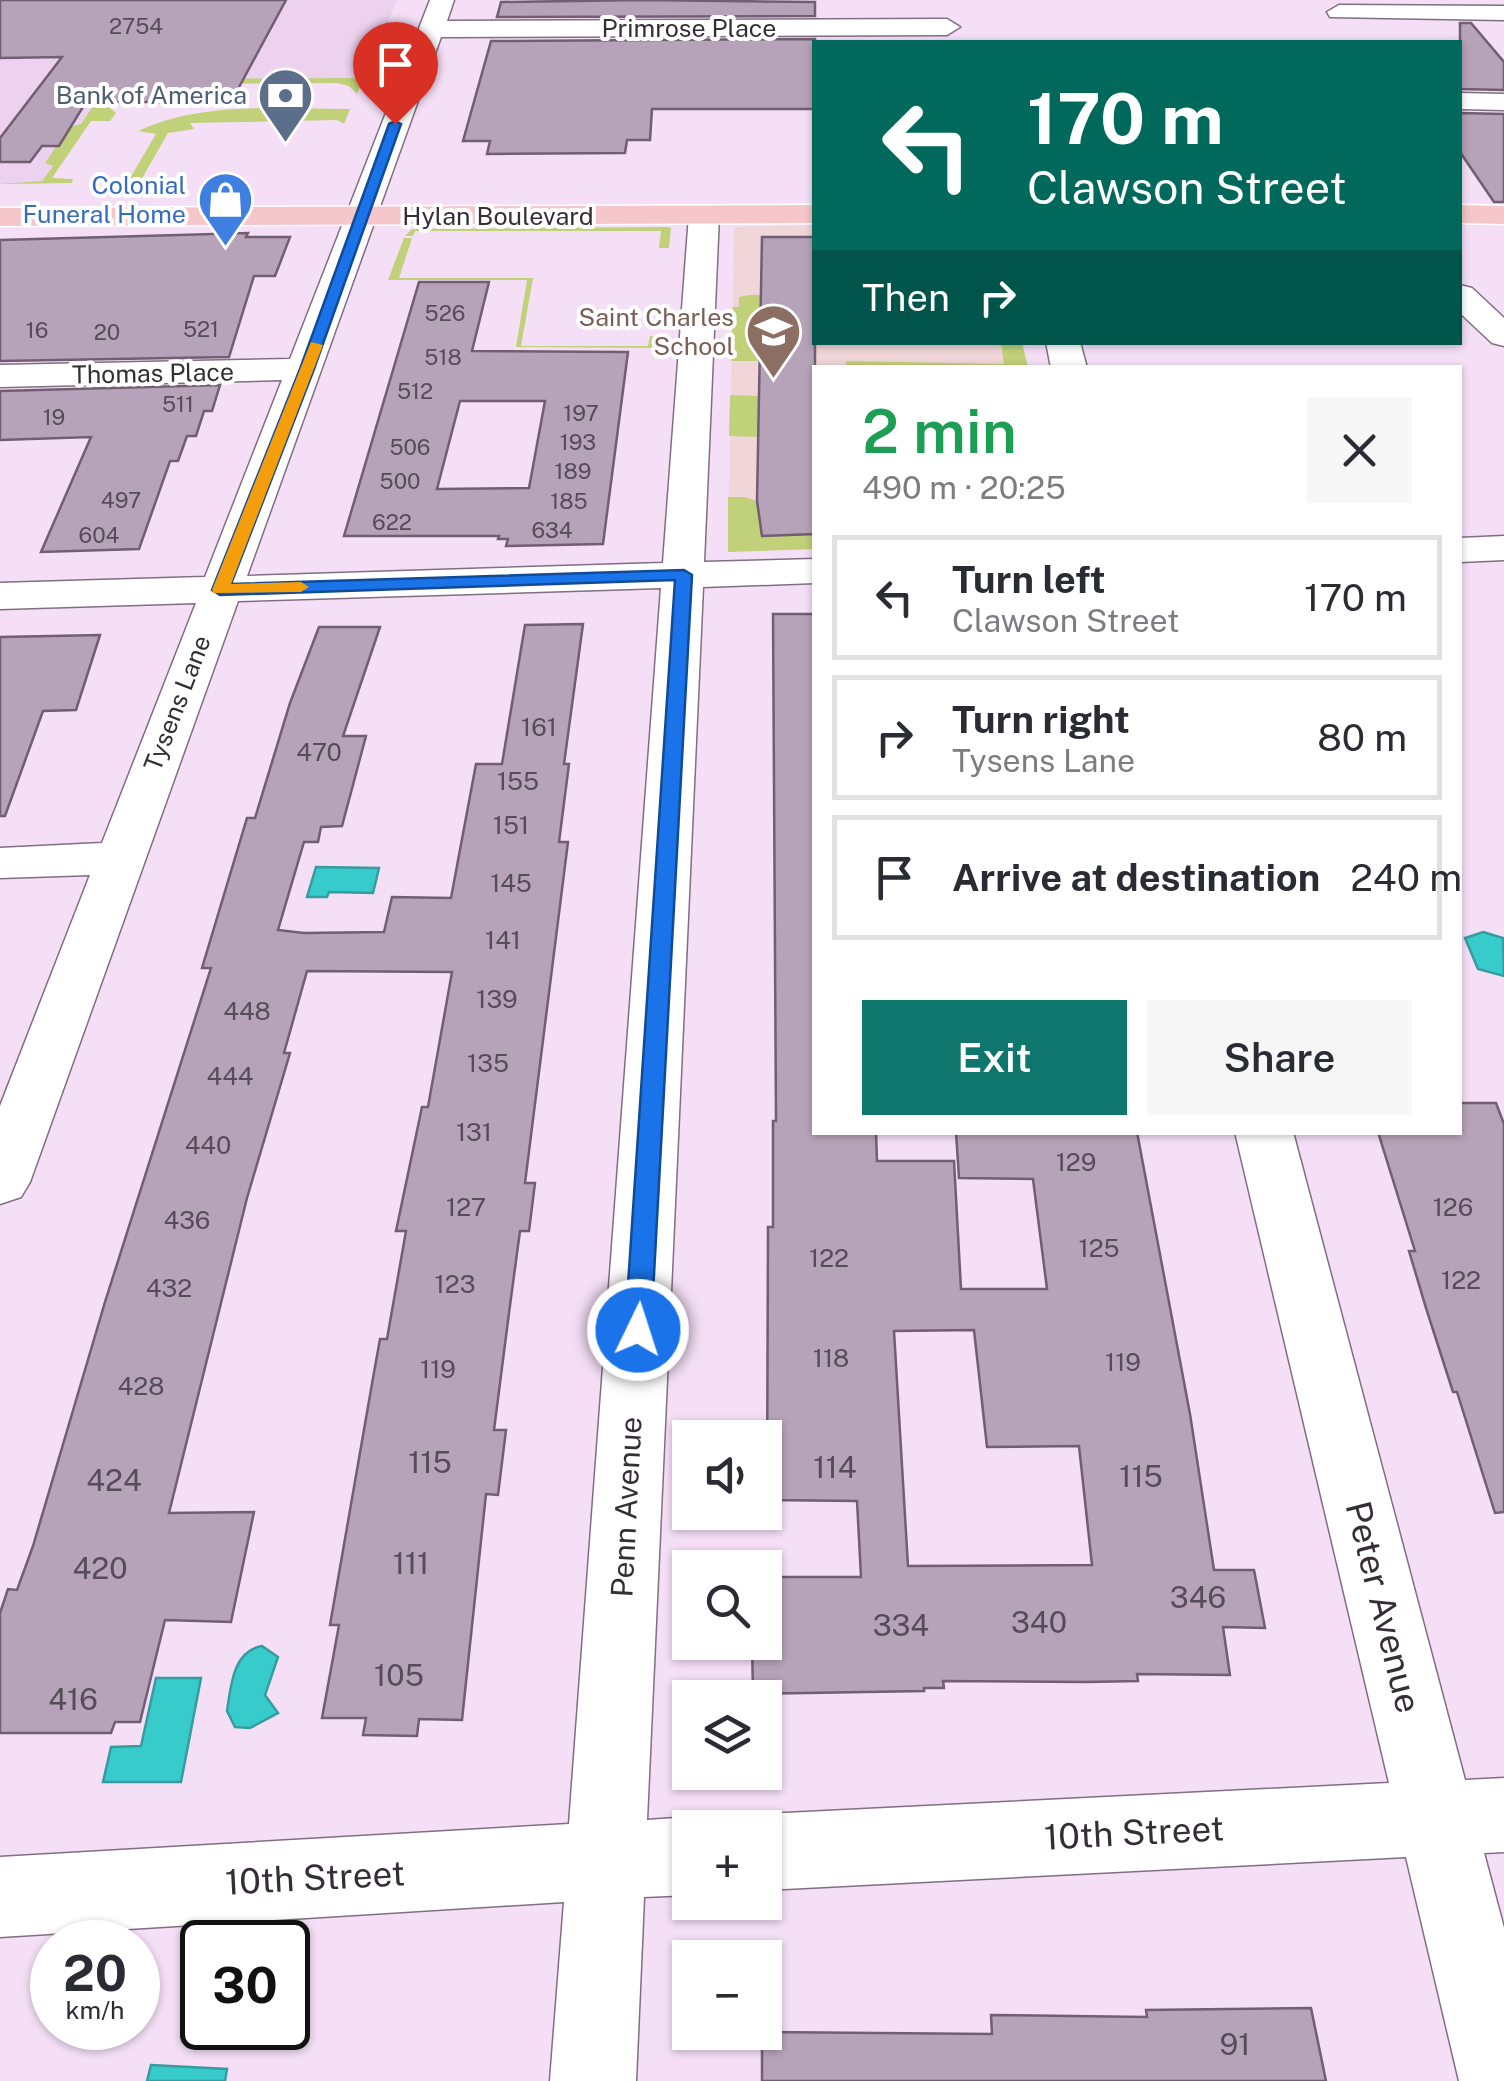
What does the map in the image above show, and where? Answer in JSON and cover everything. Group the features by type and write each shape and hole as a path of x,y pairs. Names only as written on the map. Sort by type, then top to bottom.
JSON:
{"main road":[{"name":"Hylan Boulevard","path":"0,217 812,196"},
{"path":"1462,197 1504,198"},
{"name":"Hylan Boulevard","path":"0,198 704,215 812,214"},
{"path":"1462,214 1504,215"}],"street":[{"name":"Tysens Lane","path":"0,1182 442,0"},
{"path":"941,0 947,28"},
{"path":"1316,0 1340,12 1504,13"},
{"path":"1340,12 1353,37"},
{"name":"Primrose Place","path":"430,30 947,28 976,36"},
{"path":"1462,101 1504,102"},
{"name":"Penn Avenue","path":"593,2081 704,215"},
{"path":"1462,297 1504,336"},
{"name":"Thomas Place","path":"0,376 307,369"},
{"path":"1462,550 1504,548"},
{"path":"0,596 812,571"},
{"path":"0,863 118,858"},
{"name":"Peter Avenue","path":"1265,1135 1470,1816 1502,2081"},
{"name":"10th Street","path":"782,1851 1470,1816"},
{"name":"10th Street","path":"0,1897 672,1857"}],"shaded area":[{"path":"0,0 397,0 363,80 110,81 40,184 0,184"},
{"path":"366,71 357,94 349,86 337,83 199,84 100,100 116,113 110,121 91,121 52,178 73,179 72,183 0,184 42,181 53,166 45,163 69,127 81,124 111,79 356,78 359,72"},
{"path":"242,109 350,109 344,124 337,120 190,123 194,129 168,133 141,180 162,182 104,182 130,178 156,134 138,131 163,121"},
{"name":"Saint Charles School","path":"812,225 812,345 1022,345 1028,365 812,365 812,549 728,552 734,227"},
{"path":"671,228 669,248 659,248 661,231 415,231 413,236 405,236 412,229"},
{"path":"404,238 412,238 399,278 533,278 521,346 648,346 650,336 659,336 657,348 516,347 527,280 388,280"},
{"path":"812,295 761,361 731,361 733,307 739,307 739,297"},
{"path":"1001,345 1023,345 1028,365 846,365 846,361 1004,364"},
{"path":"730,395 760,396 759,437 729,436"},
{"path":"728,497 760,502 762,536 812,534 812,549 728,552"},
{"path":"316,867 379,868 373,893 329,892 327,897 307,897"},
{"path":"1483,932 1503,938 1504,976 1478,969 1465,938"},
{"path":"262,1646 278,1657 265,1695 278,1713 250,1728 235,1727 227,1711 235,1671 245,1655"},
{"path":"156,1678 201,1678 181,1782 103,1782 111,1747 141,1746"},
{"path":"151,2065 227,2069 225,2081 147,2081"}],"building":[{"path":"0,0 286,0 231,102 86,102 59,146 42,146 30,162 0,162 0,138 62,57 0,58"},
{"path":"501,2 815,2 815,16 497,17"},
{"path":"1460,23 1471,23 1504,62 1504,90 1462,89"},
{"path":"815,39 812,109 652,109 650,140 627,140 625,153 487,154 490,141 463,141 491,41"},
{"path":"1462,113 1504,114 1504,202 1494,202 1462,155"},
{"path":"248,233 246,237 290,237 275,276 254,276 229,357 0,361 0,240"},
{"path":"762,237 812,237 815,365 812,534 762,536 757,501"},
{"path":"419,282 489,282 472,351 628,352 603,544 506,546 508,539 498,539 499,536 344,536","holes":["460,401 545,401 529,488 437,489"]},
{"path":"220,385 212,411 204,411 196,436 187,436 178,461 170,461 139,549 41,552 91,437 0,440 0,391"},
{"path":"773,614 812,614 812,1135 876,1135 877,1161 954,1161 961,1289 1047,1289 1033,1179 959,1178 956,1135 1138,1135 1190,1414 1214,1570 1254,1570 1265,1628 1223,1627 1230,1675 1137,1674 1138,1681 943,1681 944,1688 924,1691 782,1693 782,1680 753,1680 752,1660 782,1660 782,1577 861,1577 857,1501 782,1500 782,1420 767,1420 768,1227 773,1227","holes":["974,1330 987,1447 1079,1446 1092,1565 908,1566 894,1331"]},
{"path":"583,624 564,764 569,764 559,842 568,842 525,1183 535,1183 529,1231 520,1231 494,1430 506,1430 498,1495 486,1494 462,1720 419,1719 417,1736 363,1735 366,1718 322,1718 339,1625 330,1625 380,1339 387,1339 406,1231 396,1231 422,1107 428,1107 452,972 307,971 284,1053 290,1053 247,1198 169,1513 254,1512 231,1622 165,1620 140,1722 115,1722 111,1733 0,1733 0,1613 8,1589 17,1590 33,1546 105,1302 211,968 202,968 247,818 255,818 290,703 319,627 380,627 343,736 366,736 342,826 321,827 318,842 304,842 278,930 304,933 384,932 392,897 451,898 476,764 502,764 525,625"},
{"path":"100,635 76,710 43,711 5,816 0,816 0,637"},
{"path":"1462,1103 1496,1103 1504,1124 1504,1512 1495,1513 1457,1392 1453,1392 1409,1251 1415,1251 1379,1135 1462,1135"},
{"path":"1311,2008 1326,2081 762,2081 762,2050 782,2050 782,2032 992,2034 991,2015 1147,2017 1146,2010"}],"slow traffic":[{"path":"301,587 220,590 316,345"}],"place":[{"name":"Bank of America","path":"286,144"},
{"name":"Colonial Funeral Home","path":"225,248"},
{"name":"Saint Charles School","path":"773,380"}],"route":[{"path":"395,124 307,369 220,590 684,575 638,1330"}]}
